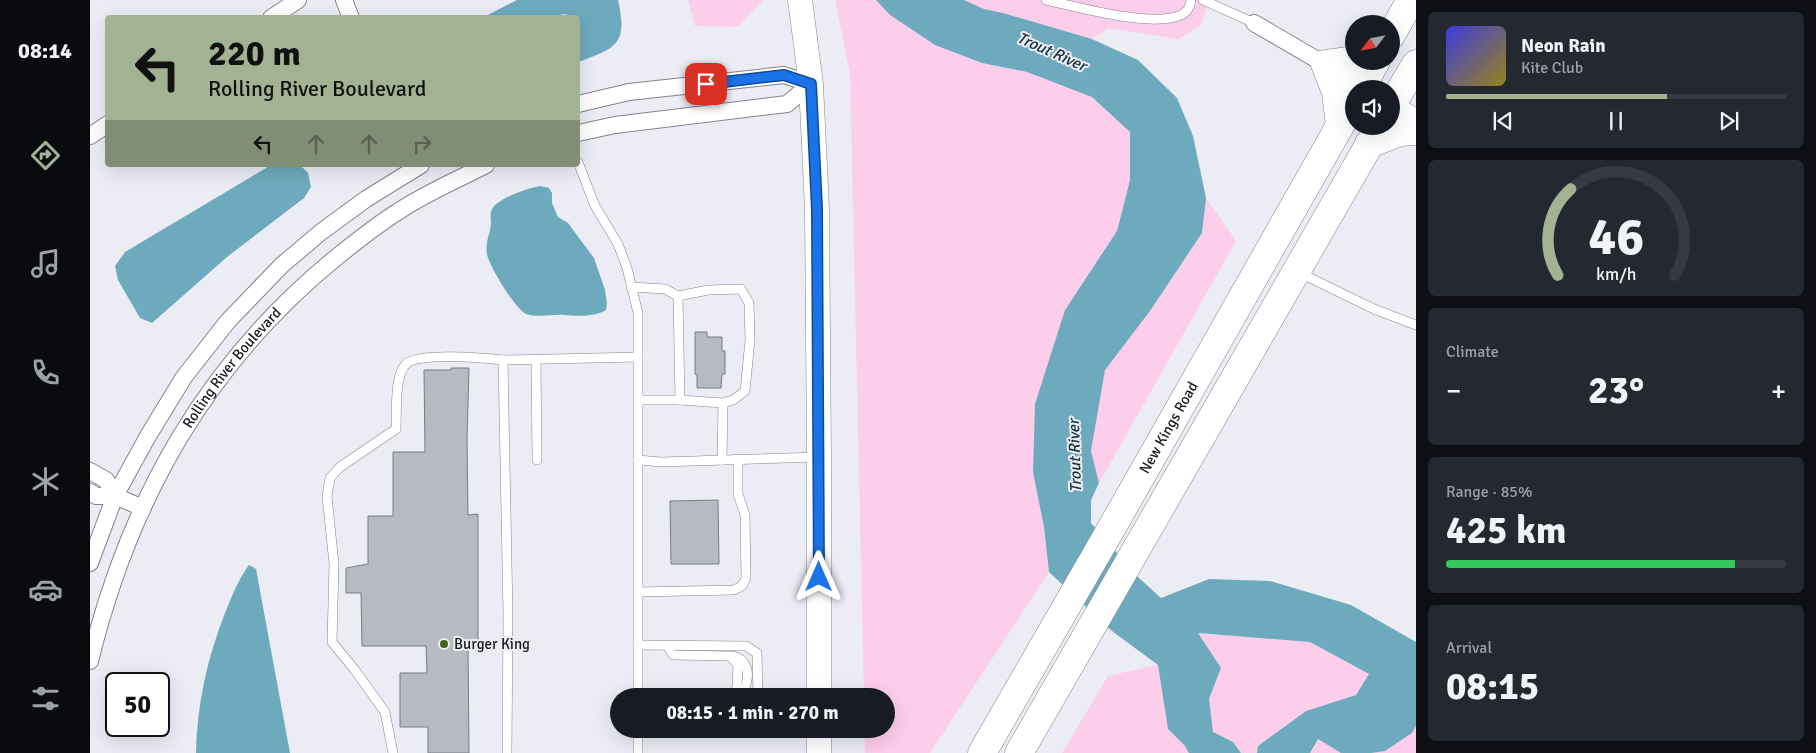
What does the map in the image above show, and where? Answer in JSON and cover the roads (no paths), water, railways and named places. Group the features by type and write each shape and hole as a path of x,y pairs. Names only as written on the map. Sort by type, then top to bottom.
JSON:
{"highway":[{"path":"1400,19 1411,0"},
{"path":"1340,125 1336,92 1325,64 1345,61"},
{"name":"New Kings Road","path":"982,753 1111,530 1345,117"},
{"path":"1400,132 1416,131"},
{"path":"1019,753 1377,135"}],"main road":[{"path":"800,0 811,84 817,209 819,688"},
{"path":"819,738 819,753"}],"street":[{"path":"276,15 298,0"},
{"path":"344,0 350,15"},
{"path":"1254,23 1325,64 1346,80"},
{"path":"580,104 629,92 784,75 811,84"},
{"path":"580,133 615,125 788,104 811,84"},
{"path":"1400,106 1416,120"},
{"path":"90,136 105,126"},
{"path":"413,167 421,197"},
{"name":"Rolling River Boulevard","path":"90,563 115,496 148,436 184,377 228,322 282,264 366,199 413,167"},
{"name":"Rolling River Boulevard","path":"90,661 101,614 116,570 143,508 174,445 210,390 242,348 281,306 367,233 421,197 482,167"},
{"path":"90,471 106,480 115,496"},
{"path":"90,492 96,496 115,496 143,508"}],"lane":[{"path":"1046,0 1139,19 1159,19 1181,15 1189,9 1191,0"},
{"path":"1203,0 1254,23"},
{"path":"580,167 595,206 618,244 627,268 638,313 638,688"},
{"path":"1297,271 1366,305 1416,325"},
{"path":"631,287 665,289 678,296 708,290 740,289 749,303 750,340 745,391 732,400 723,403 638,400"},
{"path":"678,296 680,400"},
{"path":"393,753 385,712 332,642 334,564 327,496 330,478 340,467 396,429 398,380 406,364 420,358 503,360 638,357"},
{"path":"536,359 537,460"},
{"path":"503,360 508,614 507,753"},
{"path":"722,460 723,403"},
{"path":"638,460 661,462 819,457"},
{"path":"638,592 734,590 742,586 746,578 745,515 738,494 738,459"},
{"path":"638,645 746,646 757,653 758,688"},
{"path":"667,645 673,655 730,656 738,666 737,688"},
{"path":"638,738 638,753"}],"water":[{"path":"517,0 618,0 621,15 620,36 610,48 580,61 580,15 488,15"},
{"name":"Trout River","path":"876,0 964,0 984,9 1092,39 1138,60 1177,98 1193,136 1206,198 1202,233 1150,311 1105,370 1091,451 1099,483 1091,500 1091,523 1139,578 1161,598 1209,579 1270,581 1351,605 1416,642 1416,726 1412,733 1385,751 1371,753 1341,753 1318,739 1310,753 1257,753 1258,746 1306,711 1356,695 1369,674 1310,642 1198,633 1221,668 1209,699 1213,732 1233,742 1241,753 1189,753 1185,746 1168,729 1158,665 1112,631 1049,572 1044,527 1033,472 1035,404 1065,310 1117,231 1130,180 1130,132 1092,97 1027,72 982,63 935,45 890,15"},
{"path":"268,167 302,167 308,173 311,187 304,198 227,257 152,323 140,318 118,280 115,266 125,252"},
{"path":"540,186 549,188 552,193 552,203 558,217 568,223 594,258 605,290 606,310 580,316 535,316 526,314 516,305 493,268 487,254 492,208 509,196"},
{"path":"249,565 256,569 290,753 196,753 198,717 213,647 233,594"}],"place":[{"name":"Burger King","path":"444,644"}]}
